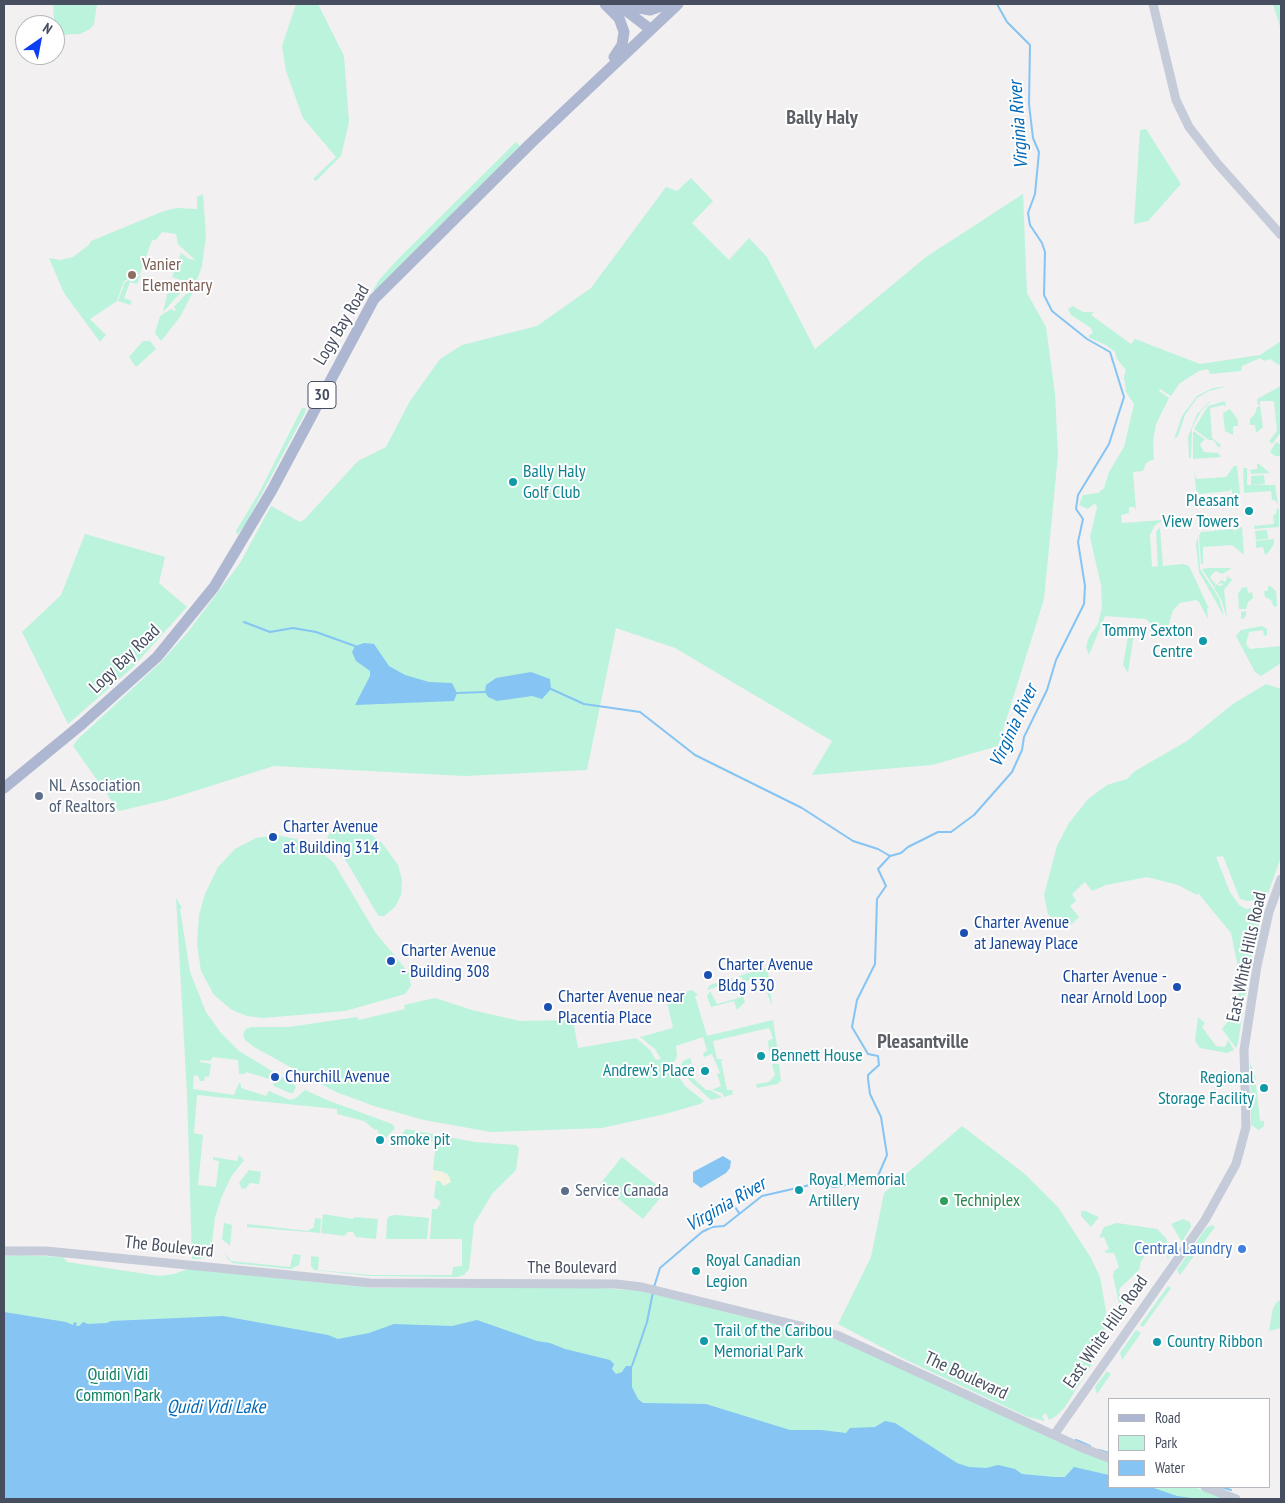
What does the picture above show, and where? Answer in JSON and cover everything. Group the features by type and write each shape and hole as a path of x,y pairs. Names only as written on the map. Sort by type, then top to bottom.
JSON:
{"main road":[{"path":"605,4 619,18 624,32 622,45 609,67"},
{"path":"617,4 650,10 667,4"},
{"path":"617,4 650,29"},
{"name":"Logy Bay Road","path":"4,788 82,724 157,657 214,587 272,490 374,299 609,67 678,4"}],"street":[{"path":"1153,4 1176,100 1188,127 1217,163 1281,235"},
{"name":"East White Hills Road","path":"1054,1435 1205,1220 1236,1164 1246,1127 1244,1050 1257,966 1269,912 1281,878"},
{"name":"The Boulevard","path":"4,1251 46,1251 370,1283 616,1284 647,1288 837,1335 1054,1435 1108,1458"},
{"path":"1208,1488 1236,1499"}],"green space":[{"path":"53,4 97,4 94,24 90,29 80,34 65,35 65,15 54,15"},
{"path":"296,4 318,4 344,56 349,122 341,156 316,181 313,179 336,157 303,118 286,71 282,46"},
{"path":"1273,4 1281,4 1281,34 1280,27"},
{"path":"1146,129 1181,184 1148,221 1134,224 1140,130"},
{"path":"516,142 520,146 373,291 379,280 399,258"},
{"name":"Bally Haly Golf Club","path":"691,178 713,201 692,223 729,260 749,238 767,257 815,349 926,257 1023,194 1027,293 1046,327 1055,394 1058,455 1044,599 998,746 932,765 812,775 832,741 675,648 616,628 587,770 465,776 274,766 166,800 119,811 73,746 77,740 160,663 187,633 240,563 271,506 300,522 305,519 358,461 386,447 410,401 440,359 462,345 537,326 591,288 666,187 677,191"},
{"path":"203,194 206,236 202,266 195,285 172,277 181,253 189,259 195,260 178,244 176,234 162,232 156,240 152,240 140,274 124,281 117,301 90,319 106,335 100,342 64,293 49,258 60,260 73,257 89,245 91,241 164,211 177,208 197,209 197,197"},
{"path":"141,275 137,284 130,282 124,298 132,301 130,305 118,301 125,282"},
{"path":"177,286 184,289 163,312 169,287"},
{"path":"193,292 180,317 161,341 155,333 160,316 171,309 176,310 174,307 186,294"},
{"path":"1073,306 1083,312 1094,312 1091,315 1131,344 1135,339 1200,364 1260,355 1281,341 1281,363 1279,365 1270,359 1264,361 1260,358 1242,366 1241,371 1210,374 1208,369 1199,371 1180,383 1171,396 1160,389 1159,391 1169,398 1156,424 1153,441 1154,459 1146,463 1143,471 1133,472 1136,510 1134,507 1129,507 1129,513 1121,515 1122,523 1164,520 1155,525 1150,535 1152,567 1158,566 1156,532 1160,527 1163,566 1183,564 1189,566 1209,609 1207,608 1208,619 1196,600 1180,603 1173,610 1168,627 1158,631 1150,631 1151,624 1146,619 1105,616 1089,655 1086,647 1089,637 1098,624 1102,607 1101,585 1090,537 1097,508 1095,503 1088,509 1079,505 1083,495 1098,493 1104,488 1109,472 1124,447 1134,404 1126,392 1124,377 1126,370 1117,359 1115,352 1088,336 1093,333 1091,328 1071,315 1068,309"},
{"path":"143,341 150,341 156,349 136,367 129,357"},
{"path":"1228,386 1209,391 1197,398 1185,415 1178,436 1174,439 1182,416 1197,396 1213,388"},
{"path":"1281,386 1281,432 1272,444 1269,441 1277,431 1274,401 1260,401 1260,405 1258,405 1257,399"},
{"path":"1227,399 1210,402 1201,411 1192,428 1191,458 1189,458 1188,437 1197,414 1209,402"},
{"path":"1225,401 1226,407 1224,405 1210,408 1212,438 1221,445 1219,448 1213,440 1209,440 1194,429 1208,406"},
{"path":"1260,406 1263,427 1256,433 1255,425 1250,425 1250,419 1255,414 1257,407"},
{"path":"302,408 306,408 305,413 245,525 237,535 236,531 259,493"},
{"path":"1230,409 1238,420 1238,426 1233,426 1233,435 1225,431 1223,413"},
{"path":"1193,431 1205,439 1200,444 1204,452 1218,453 1221,457 1193,459"},
{"path":"1276,442 1281,445 1281,456 1275,456 1270,452"},
{"path":"1257,464 1270,473 1251,474 1250,470 1257,469"},
{"path":"1234,466 1237,466 1240,494 1232,494 1232,489 1229,491 1199,494 1196,490 1194,467 1196,479 1226,477"},
{"path":"1243,468 1247,468 1247,485 1275,485 1278,505 1275,500 1272,500 1271,491 1244,493"},
{"path":"1264,475 1265,484 1251,485 1251,476"},
{"path":"1277,508 1279,509 1279,527 1254,529 1254,526 1274,524 1273,515 1276,514"},
{"path":"1242,527 1244,555 1232,545 1203,547 1203,564 1201,564 1199,535 1201,532 1232,529 1236,531 1236,528"},
{"path":"1267,530 1268,539 1256,540 1255,531"},
{"path":"85,534 165,557 159,583 187,607 132,668 68,724 22,632 61,595"},
{"path":"1198,536 1200,569 1219,598 1224,616 1199,572 1196,544"},
{"path":"1274,539 1274,544 1265,555 1263,547 1256,548 1256,541"},
{"path":"1202,569 1231,569 1222,574 1216,571 1213,573 1210,578 1216,584 1214,587"},
{"path":"1227,576 1232,580 1224,590 1227,618 1221,599 1214,588 1217,584 1219,586 1223,585 1222,583 1218,584 1221,580 1226,582"},
{"path":"1268,586 1276,591 1277,606 1274,607 1271,600 1265,597 1264,591 1268,591"},
{"path":"1247,587 1248,593 1252,592 1253,598 1248,602 1246,609 1239,609 1238,594 1242,588"},
{"path":"1246,611 1246,616 1241,619 1241,612"},
{"path":"1130,626 1135,627 1128,673 1123,665"},
{"path":"1262,626 1267,629 1267,635 1264,636 1263,630 1249,632 1246,644 1250,649 1281,646 1281,663 1261,676 1255,672 1236,636 1241,630"},
{"path":"1266,684 1281,689 1281,857 1266,899 1247,901 1240,899 1223,856 1216,857 1230,892 1239,905 1246,909 1264,906 1252,953 1236,1048 1222,1029 1237,1010 1240,978 1231,933 1198,893 1197,895 1178,885 1147,877 1106,885 1092,891 1085,882 1072,894 1076,901 1070,906 1079,917 1067,928 1059,925 1048,914 1044,895 1057,846 1069,823 1088,799 1107,785 1127,779 1135,771 1187,741 1233,704"},
{"path":"351,826 366,831 382,843 398,865 402,880 401,895 395,907 384,916 379,916 376,912 348,864 327,837 332,831"},
{"path":"277,835 309,842 334,863 375,932 409,973 411,986 405,994 345,1011 263,1018 247,1016 232,1010 214,995 201,971 197,944 199,915 205,894 218,867 235,849 256,838"},
{"path":"176,898 182,908 180,909 190,972 206,1012 221,1033 239,1051 296,1087 293,1093 290,1093 274,1086 273,1080 246,1072 245,1074 239,1074 238,1060 213,1057 210,1061 201,1060 199,1062 211,1064 209,1077 205,1076 204,1081 200,1081 198,1076 194,1075 193,1089 234,1095 239,1083 241,1088 266,1096 269,1091 290,1100 296,1098 305,1090 392,1124 395,1128 382,1142 377,1129 375,1130 364,1121 337,1114 337,1109 197,1095 194,1133 203,1135 198,1185 216,1187 219,1161 213,1160 213,1157 237,1161 239,1155 244,1160 231,1177 222,1196 215,1217 211,1251 206,1257 200,1259 192,1259 187,1093"},
{"path":"764,968 768,972 772,1006 762,980 758,981 757,977 744,983 742,977 737,977"},
{"path":"732,978 733,982 707,990 710,985"},
{"path":"692,990 698,995 695,996 707,1036 773,1020 779,1059 772,1059 769,1050 768,1041 773,1038 769,1028 713,1041 717,1059 724,1060 721,1061 727,1090 732,1090 733,1094 724,1097 722,1093 712,1090 721,1086 717,1074 720,1073 712,1054 704,1057 703,1054 707,1050 703,1037 676,1046 677,1057 671,1066 685,1086 704,1101 700,1104 665,1114 602,1128 491,1132 424,1120 374,1106 336,1092 254,1047 245,1040 243,1034 246,1029 251,1027 289,1027 357,1017 359,1020 405,1009 404,1005 435,998 472,1010 520,1021 573,1020 578,1048 636,1038 650,1050 656,1060 661,1059 655,1049 640,1037 673,1028 666,998"},
{"path":"710,991 717,1004 739,998 739,992 741,991 745,1002 737,1010 734,1001 711,1007 707,996"},
{"path":"1198,1017 1205,1023 1202,1027 1216,1046 1225,1047 1228,1040 1234,1050 1227,1053 1200,1048 1195,1041"},
{"path":"690,1058 692,1063 686,1066 688,1073 706,1090 710,1090 722,1097 711,1100 688,1079 681,1065 683,1061"},
{"path":"1250,1063 1255,1076 1260,1121 1264,1121 1264,1126 1259,1130 1251,1125"},
{"path":"772,1064 779,1064 781,1081 777,1084 757,1088 756,1084 769,1082 775,1075"},
{"path":"962,1126 1025,1174 1058,1207 1091,1258 1100,1277 1106,1311 1104,1335 1097,1356 1065,1407 1049,1420 1046,1413 1042,1416 1045,1421 1028,1417 904,1359 838,1324 871,1257 884,1193"},
{"path":"406,1129 475,1142 516,1145 519,1148 516,1170 492,1194 474,1224 469,1269 464,1275 458,1277 369,1276 314,1270 311,1266 311,1256 319,1257 318,1270 370,1275 452,1275 453,1267 462,1266 462,1239 430,1239 432,1209 437,1209 441,1202 434,1197 436,1181 440,1181 444,1186 444,1172 433,1170 436,1142 405,1138 402,1134"},
{"path":"622,1157 665,1192 643,1219 600,1184"},
{"path":"249,1170 261,1172 259,1184 250,1183 246,1188 242,1189 239,1183"},
{"path":"1081,1211 1099,1217 1091,1227 1081,1216"},
{"path":"323,1214 353,1219 354,1217 378,1219 376,1239 356,1237 353,1232 348,1232 344,1236 321,1233"},
{"path":"389,1216 429,1218 427,1239 386,1239 387,1220"},
{"path":"315,1218 321,1219 320,1233 247,1227 247,1224 308,1231 314,1227"},
{"path":"1183,1219 1190,1222 1191,1227 1182,1242 1171,1224"},
{"path":"224,1223 232,1225 230,1246 222,1239"},
{"path":"1117,1223 1157,1229 1166,1238 1170,1251 1168,1260 1163,1242 1152,1246 1141,1261 1139,1270 1120,1288 1119,1292 1126,1311 1120,1307 1113,1276 1114,1271 1119,1267 1114,1253 1104,1251 1109,1249 1104,1237 1099,1238 1104,1227"},
{"path":"1212,1225 1215,1227 1180,1275 1177,1270 1206,1228"},
{"path":"225,1253 231,1261 290,1267 293,1254 301,1255 299,1265 291,1269 232,1263"},
{"name":"Quidi Vidi Lake","path":"4,1256 63,1257 67,1262 159,1276 174,1274 188,1269 373,1288 600,1288 641,1291 843,1341 1078,1451 1108,1462 1108,1488 1196,1488 1230,1499 4,1499"},
{"path":"1168,1286 1171,1288 1143,1327 1140,1325"},
{"path":"1281,1300 1281,1328 1269,1331 1273,1308"},
{"path":"1136,1330 1141,1333 1122,1360 1120,1353"},
{"path":"1107,1371 1111,1374 1097,1394 1095,1387"}],"sand":[{"path":"433,1170 448,1174 451,1182 444,1186 440,1181 432,1181"}],"water":[{"path":"364,643 374,644 389,666 405,675 429,682 452,683 457,693 454,701 355,705 370,676 370,671 356,661 352,652 355,646"},
{"path":"531,672 550,679 551,689 542,699 532,696 497,701 488,697 485,692 486,685 496,678"},
{"path":"723,1156 731,1161 730,1168 726,1173 701,1188 693,1182 693,1172"},
{"name":"Quidi Vidi Lake","path":"4,1312 66,1322 73,1325 74,1322 77,1323 76,1326 83,1322 88,1324 111,1321 223,1316 328,1335 338,1339 369,1333 394,1324 452,1326 477,1320 537,1341 610,1360 614,1364 612,1369 616,1374 622,1372 626,1366 632,1366 632,1387 638,1399 643,1403 706,1404 790,1430 821,1430 846,1433 850,1428 875,1427 885,1421 895,1423 957,1463 969,1467 986,1468 998,1465 1015,1469 1022,1474 1065,1477 1074,1467 1108,1475 1108,1488 1154,1488 1177,1496 1199,1499 4,1499"}],"waterway":[{"name":"Virginia River","path":"654,1287 660,1268 702,1232 712,1227 724,1226 762,1196 810,1185 829,1185 834,1187 868,1181 878,1176 887,1155 881,1117 870,1094 868,1079 868,1075 879,1065 878,1056 868,1054 852,1027 857,1000 875,964 877,899 886,886 878,869 890,856 901,853 908,847 938,832 951,832 974,815 1012,772 1022,750 1024,737 1047,690 1056,660 1084,604 1085,586 1078,542 1083,519 1076,509 1078,495 1109,444 1124,397 1110,352 1087,339 1052,311 1044,295 1045,252 1042,243 1030,225 1028,213 1035,194 1039,152 1033,138 1029,104 1030,45 1007,22 997,4"},
{"path":"244,622 270,632 293,628 316,632 355,646"},
{"path":"551,689 584,704 640,712 695,755 802,808 853,841 878,849 890,856"},
{"path":"457,693 485,692"},
{"path":"735,1207 739,1213"},
{"name":"Virginia River","path":"632,1366 647,1322 653,1292"},
{"path":"1076,1440 1090,1446"},
{"path":"1099,1450 1108,1453"},
{"path":"1224,1488 1231,1490"}],"place":[{"name":"Vanier Elementary","path":"132,275"},
{"name":"Bally Haly Golf Club","path":"513,482"},
{"name":"Pleasant View Towers","path":"1249,511"},
{"name":"Tommy Sexton Centre","path":"1203,641"},
{"name":"NL Association of Realtors","path":"39,796"},
{"name":"Charter Avenue at Building 314","path":"273,837"},
{"name":"Charter Avenue at Janeway Place","path":"964,933"},
{"name":"Charter Avenue - Building 308","path":"391,961"},
{"name":"Charter Avenue Bldg 530","path":"708,975"},
{"name":"Charter Avenue - near Arnold Loop","path":"1177,987"},
{"name":"Charter Avenue near Placentia Place","path":"548,1007"},
{"name":"Bennett House","path":"761,1056"},
{"name":"Andrew's Place","path":"705,1071"},
{"name":"Churchill Avenue","path":"275,1077"},
{"name":"Regional Storage Facility","path":"1264,1088"},
{"name":"smoke pit","path":"380,1140"},
{"name":"Royal Memorial Artillery","path":"799,1190"},
{"name":"Service Canada","path":"565,1191"},
{"name":"Techniplex","path":"944,1201"},
{"name":"Central Laundry","path":"1242,1249"},
{"name":"Royal Canadian Legion","path":"696,1271"},
{"name":"Trail of the Caribou Memorial Park","path":"704,1341"},
{"name":"Country Ribbon","path":"1157,1342"}],"district":[{"name":"Bally Haly","path":"822,118"},
{"name":"Pleasantville","path":"923,1042"}],"park label":[{"name":"Quidi Vidi Common Park","path":"118,1385"}]}
